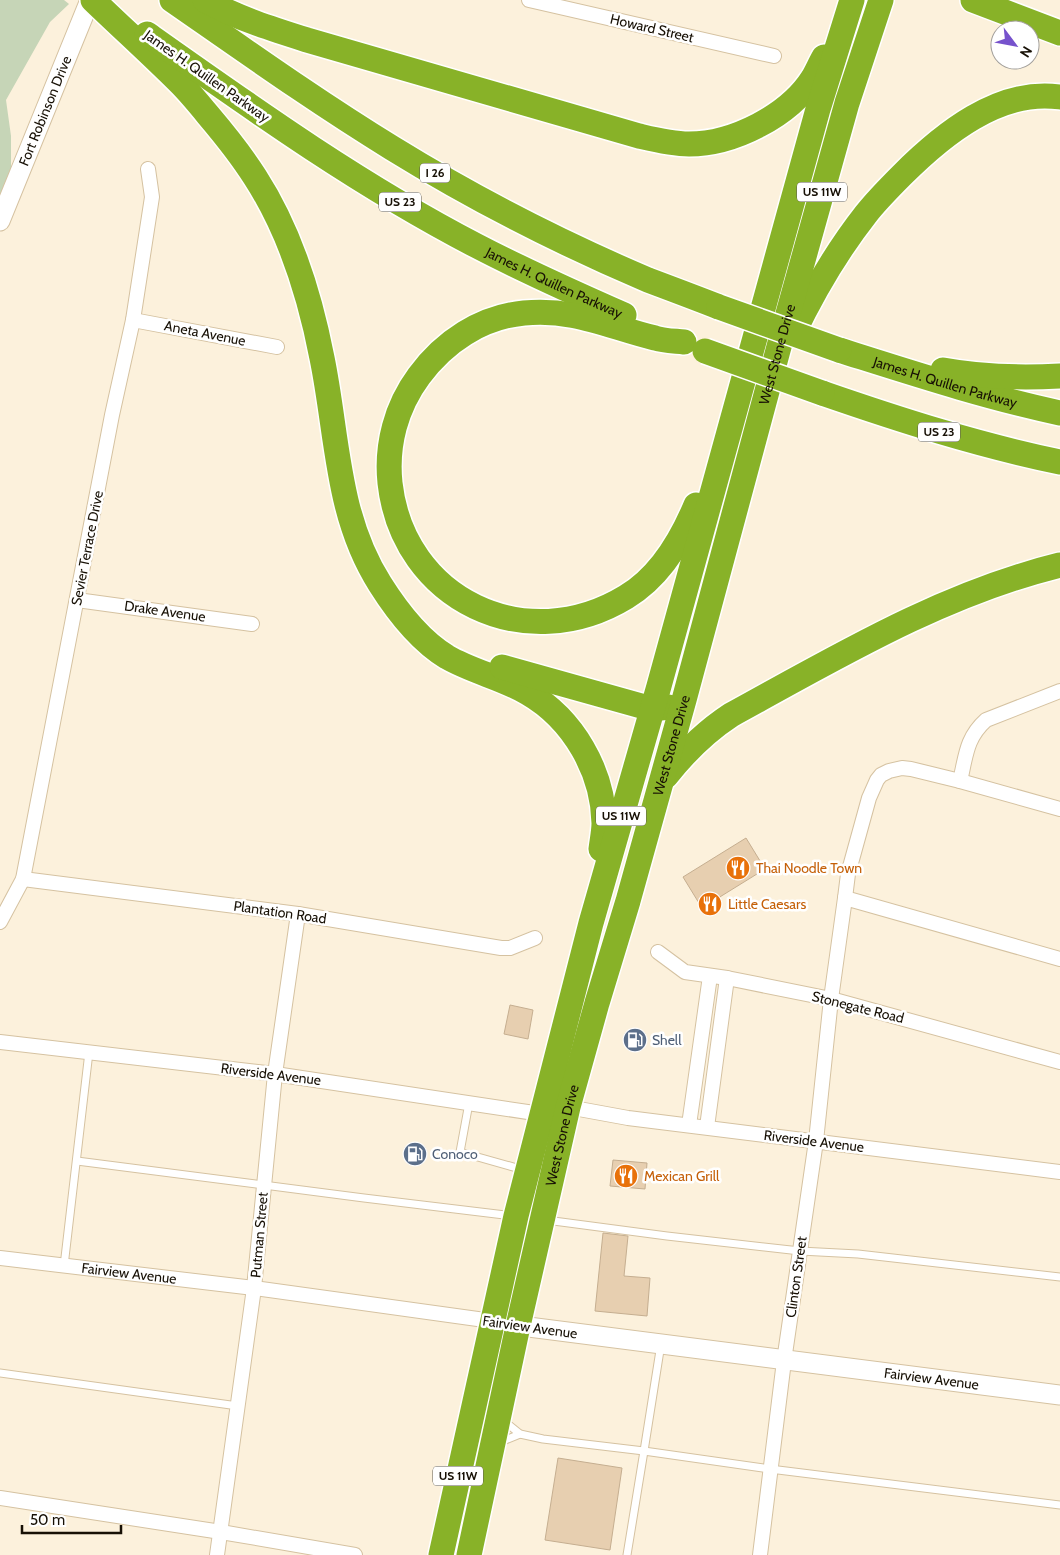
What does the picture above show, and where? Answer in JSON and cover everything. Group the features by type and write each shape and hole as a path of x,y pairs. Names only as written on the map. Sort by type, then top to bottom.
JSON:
{"highway":[{"path":"91,0 134,33 182,84 228,138 256,178 277,216 298,266 313,316 323,359 342,486 350,522 361,550 375,576 401,614 427,642 446,656 476,672 526,692 542,702 570,729 579,743 597,777 604,824 590,923"},
{"name":"James H. Quillen Parkway","path":"97,0 134,33 333,162 476,246 575,293 695,346 822,393 920,427 1009,452 1060,462"},
{"name":"James H. Quillen Parkway","path":"172,0 287,80 392,148 474,195 567,243 648,280 840,350 1013,403 1060,414"},
{"path":"205,0 222,10 253,23 307,40 639,136 664,142 689,144 712,142 736,136 759,126 780,112 812,79 826,53 838,22 851,0"},
{"name":"West Stone Drive","path":"441,1555 516,1216 584,953 590,923 652,710 818,108 851,0"},
{"name":"West Stone Drive","path":"470,1555 518,1326 568,1107 684,700 784,328 847,103 881,0"},
{"path":"974,0 1060,33"},
{"path":"769,386 802,317 843,245 867,213 906,170 946,135 971,118 1022,98 1050,95 1060,97"},
{"path":"695,346 657,339 582,316 554,312 504,316 481,324 443,349 426,366 401,406 394,426 390,450 389,472 395,511 405,538 421,562 437,580 476,608 499,617 522,621 566,621 586,616 627,597 660,568 684,534 738,398"},
{"path":"840,350 951,372 1034,378 1060,376"},
{"path":"661,782 684,754 718,724 841,655 950,602 1002,582 1060,565"},
{"path":"401,614 432,636 470,656 508,669 652,710 677,704 684,700"},
{"path":"568,1107 561,1099 559,1086 588,973 584,953"},
{"path":"541,1114 550,1130 536,1194 542,1220"}],"street":[{"name":"Fort Robinson Drive","path":"0,221 91,0"},
{"name":"Howard Street","path":"529,0 774,56"},
{"name":"Sevier Terrace Drive","path":"0,922 23,879 112,415 133,320 152,197 148,169"},
{"name":"Aneta Avenue","path":"133,320 277,347"},
{"name":"Drake Avenue","path":"77,600 252,624"},
{"path":"960,781 972,735 986,720 1060,691"},
{"name":"Clinton Street","path":"760,1555 784,1360 816,1141 831,999 848,874 869,798 881,775 902,768 960,781 1060,809"},
{"name":"Plantation Road","path":"23,879 298,914 501,948 510,948 535,938"},
{"path":"845,898 1060,959"},
{"name":"Putman Street","path":"217,1555 254,1288 275,1074 298,914"},
{"name":"Stonegate Road","path":"658,952 685,972 727,978 831,999 1060,1062"},
{"path":"689,1125 710,976"},
{"path":"708,1128 727,978"},
{"name":"Riverside Avenue","path":"0,1042 275,1074 541,1114"},
{"name":"Riverside Avenue","path":"568,1107 628,1118 1060,1172"},
{"name":"Fairview Avenue","path":"0,1258 254,1288 518,1326 1060,1396"},
{"path":"0,1498 355,1555"}],"lane":[{"path":"64,1266 90,1052"},
{"path":"469,1102 460,1152 527,1170"},
{"path":"77,1161 264,1186 516,1216"},
{"path":"542,1220 800,1251 858,1254 1060,1277"},
{"path":"627,1555 661,1344"},
{"path":"0,1373 238,1406"},
{"path":"499,1416 520,1434 543,1439 644,1451 770,1470 1060,1505"},
{"path":"493,1445 520,1434"}],"green space":[{"path":"0,0 64,0 69,4 50,22 6,100 11,136 11,197 0,221"}],"building":[{"path":"746,838 765,869 702,908 683,877"},
{"path":"510,1005 533,1010 528,1039 504,1034"},
{"path":"613,1160 647,1163 645,1189 610,1186"},
{"path":"603,1233 628,1236 624,1276 650,1278 647,1316 595,1311"},
{"path":"558,1458 622,1468 610,1550 545,1540"}],"place":[{"name":"Thai Noodle Town","path":"738,868"},
{"name":"Little Caesars","path":"710,904"},
{"name":"Shell","path":"635,1040"},
{"name":"Conoco","path":"415,1154"},
{"name":"Mexican Grill","path":"626,1176"}]}
